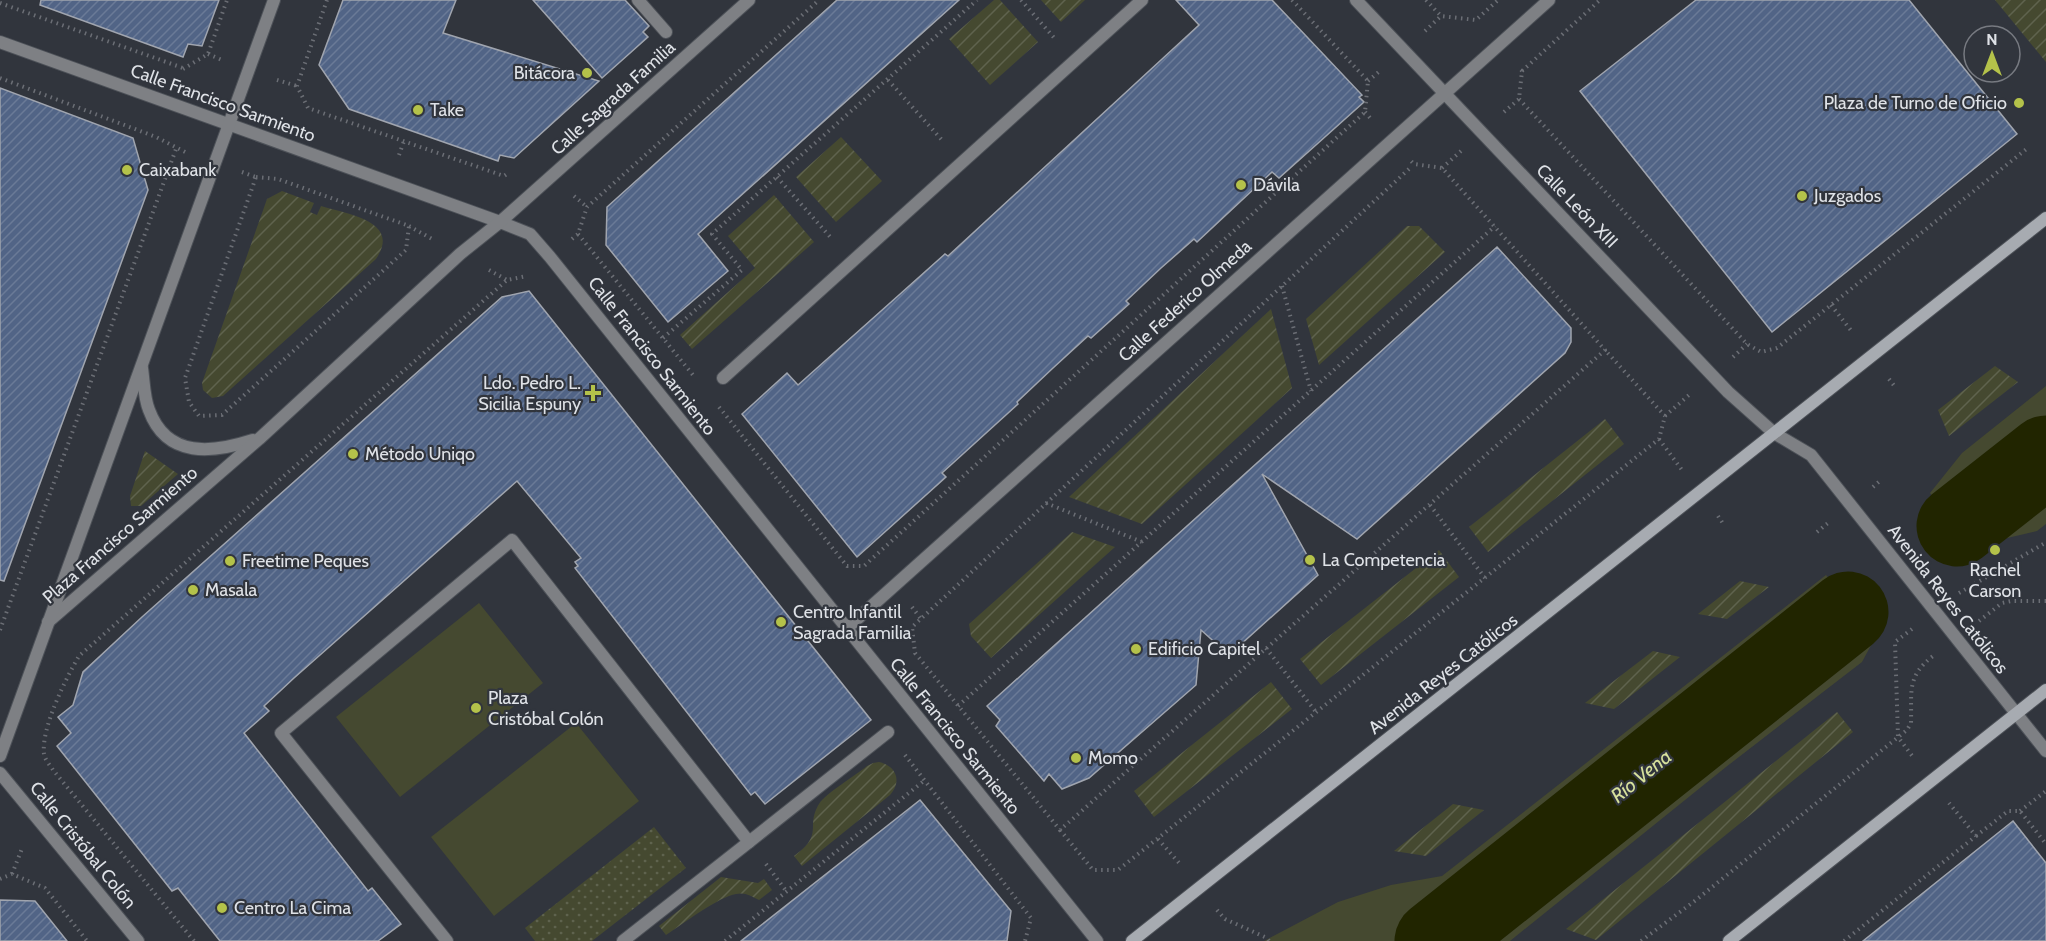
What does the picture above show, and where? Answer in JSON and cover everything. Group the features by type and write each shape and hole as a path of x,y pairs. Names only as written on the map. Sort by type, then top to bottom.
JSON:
{"street":[{"name":"Plaza Francisco Sarmiento","path":"48,621 274,0"},
{"path":"638,0 666,32"},
{"name":"Calle Sagrada Familia","path":"500,222 749,0"},
{"path":"723,378 1142,0"},
{"name":"Calle León XIII","path":"1356,0 1728,392 1774,434"},
{"name":"Calle Federico Olmeda","path":"846,629 1549,0"},
{"name":"Calle Francisco Sarmiento","path":"0,42 229,123 530,234 1097,941"},
{"name":"Avenida Reyes Católicos","path":"1132,941 2046,218"},
{"name":"Plaza Francisco Sarmiento","path":"48,621 259,439 460,254 500,222"},
{"name":"Plaza Francisco Sarmiento","path":"142,364 149,410 159,428 172,441 190,449 212,451 259,439"},
{"name":"Avenida Reyes Católicos","path":"1774,434 1811,455 2046,751"},
{"path":"447,941 280,733 512,540 749,842"},
{"path":"0,756 48,621"},
{"path":"1729,941 2046,690"},
{"path":"623,941 888,732"},
{"name":"Calle Cristóbal Colón","path":"0,773 138,941"}],"path":[{"path":"0,3 183,68 208,54 227,0"},
{"path":"327,0 297,86 308,108 504,176"},
{"path":"700,383 578,234 587,207 819,0"},
{"path":"663,338 742,270 712,234 977,0"},
{"path":"1021,0 1075,61"},
{"path":"715,402 847,567 864,566 1365,112 1368,81 1292,0"},
{"path":"1426,0 1441,16 1476,20 1498,0"},
{"path":"1522,71 1600,0"},
{"path":"0,78 156,137 176,149 0,630"},
{"path":"888,80 962,162"},
{"path":"1519,99 1747,344 1761,352 1777,348 2029,147"},
{"path":"1414,164 1442,168 1495,226 1665,416 1659,439 1118,870 1093,870 915,653 912,627 1414,164"},
{"path":"256,177 278,179 378,215 409,226 406,250 222,415 200,416 189,402 185,378 256,177"},
{"path":"777,177 852,262"},
{"path":"958,706 1495,226"},
{"path":"194,941 53,770 45,757 44,739 64,683 79,656 480,303 507,280 526,277"},
{"path":"1282,286 1311,391"},
{"path":"1060,830 1605,350"},
{"path":"1046,503 1142,542"},
{"path":"1430,505 1485,578"},
{"path":"1917,761 1898,738 1894,642 1967,587 2045,543 2046,545"},
{"path":"1641,941 1696,900 1907,730 1911,723 1913,676 1919,668 2002,603 2046,601"},
{"path":"1266,648 1316,712"},
{"path":"888,732 1031,918 1025,941"},
{"path":"725,941 925,780"},
{"path":"1844,941 2008,811 2020,811 2046,791"},
{"path":"1956,811 1976,836"},
{"path":"2020,811 2046,844"},
{"path":"0,879 12,874 45,888 87,941"},
{"path":"1225,919 1268,940"}],"green space":[{"path":"994,0 1000,0 1038,42 990,85 949,39"},
{"path":"1041,0 1085,0 1061,22"},
{"path":"1995,0 2046,0 2046,62 2022,33 2022,24 2015,24"},
{"path":"841,137 882,181 836,222 796,177"},
{"path":"282,191 314,203 310,212 317,215 321,206 368,221 377,228 382,236 382,246 376,259 223,396 212,398 203,390 202,383 267,199"},
{"path":"774,195 814,242 692,349 680,335 755,268 728,236"},
{"path":"1407,226 1419,226 1445,252 1319,365 1306,319"},
{"path":"1271,309 1292,388 1142,524 1069,497"},
{"path":"1995,366 2018,382 1949,436 1938,410"},
{"path":"2046,386 2046,524 2037,531 2003,539 1981,557 1930,493 1962,453"},
{"path":"1605,419 1624,444 1488,552 1469,527"},
{"path":"145,451 178,474 141,506 131,506 130,496"},
{"path":"1072,532 1115,547 991,658 971,636 969,624"},
{"path":"1439,550 1459,577 1321,685 1300,659"},
{"path":"1826,575 1876,636 1862,662 1726,767 1510,941 1264,941 1338,902 1391,885 1442,876"},
{"path":"1740,581 1769,587 1727,619 1698,614"},
{"path":"479,603 543,683 400,797 336,717"},
{"path":"1653,651 1680,657 1614,709 1585,703"},
{"path":"1271,682 1292,709 1154,817 1134,791"},
{"path":"1837,712 1853,732 1596,940 1566,929"},
{"path":"576,723 639,801 494,916 431,837"},
{"path":"879,762 894,771 897,780 894,790 802,866 794,856 812,836 815,812 819,804 867,766"},
{"path":"1453,804 1484,810 1426,856 1394,851"},
{"path":"654,827 686,868 592,941 535,941 525,928"},
{"path":"721,877 758,883 764,879 772,890 759,900 742,894 729,896 666,935 659,926"}],"building":[{"path":"41,0 219,0 202,46 188,44 183,57 40,5"},
{"path":"343,0 456,0 443,33 599,81 514,158 500,155 498,161 349,109 319,65"},
{"path":"533,0 625,0 649,26 643,32 648,37 602,78"},
{"path":"837,0 959,0 698,234 728,271 668,322 606,245 607,207"},
{"path":"1176,0 1272,0 1362,95 1359,97 1364,102 1279,178 1272,172 1197,242 1194,239 1161,268 1126,301 1129,304 1091,338 1088,336 1053,368 1017,402 1018,404 942,473 946,477 857,557 742,414 787,373 798,385 945,254 948,256 1199,25"},
{"name":"Juzgados","path":"1696,0 1909,0 1962,66 1962,84 1977,84 2017,134 1772,332 1580,91"},
{"path":"0,88 133,138 148,190 4,581 0,580"},
{"path":"1497,247 1571,328 1571,342 1565,353 1357,539 1262,474 1318,575 1229,655 1201,630 1196,685 1089,778 1062,789 1049,774 1044,781 996,726 1000,720 987,706"},
{"path":"529,291 871,720 765,804 755,792 751,795 575,568 578,566 575,562 581,558 517,481 294,678 264,706 269,711 244,733 368,891 372,888 401,924 378,941 220,941 178,888 172,891 57,746 71,733 58,717 73,705 83,672 142,617 502,297"},
{"path":"920,800 1011,911 1007,941 741,941"},
{"path":"2013,821 2046,863 2046,941 1863,941"},
{"path":"0,900 35,901 67,941 0,941"}],"waterway":[{"name":"Río Vena","path":"1957,526 2046,456"},
{"name":"Río Vena","path":"1435,941 1848,612"}],"place":[{"name":"Bitácora","path":"587,73"},
{"name":"Plaza de Turno de Oficio","path":"2019,103"},
{"name":"Take","path":"418,110"},
{"name":"Caixabank","path":"127,170"},
{"name":"Dávila","path":"1241,185"},
{"name":"Juzgados","path":"1802,196"},
{"name":"Ldo. Pedro L. Sicilia Espuny","path":"593,393"},
{"name":"Método Uniqo","path":"353,454"},
{"name":"Rachel Carson","path":"1995,550"},
{"name":"La Competencia","path":"1310,560"},
{"name":"Freetime Peques","path":"230,561"},
{"name":"Masala","path":"193,590"},
{"name":"Centro Infantil Sagrada Familia","path":"781,622"},
{"name":"Edificio Capitel","path":"1136,649"},
{"name":"Plaza Cristóbal Colón","path":"476,708"},
{"name":"Momo","path":"1076,758"},
{"name":"Centro La Cima","path":"222,908"}]}
